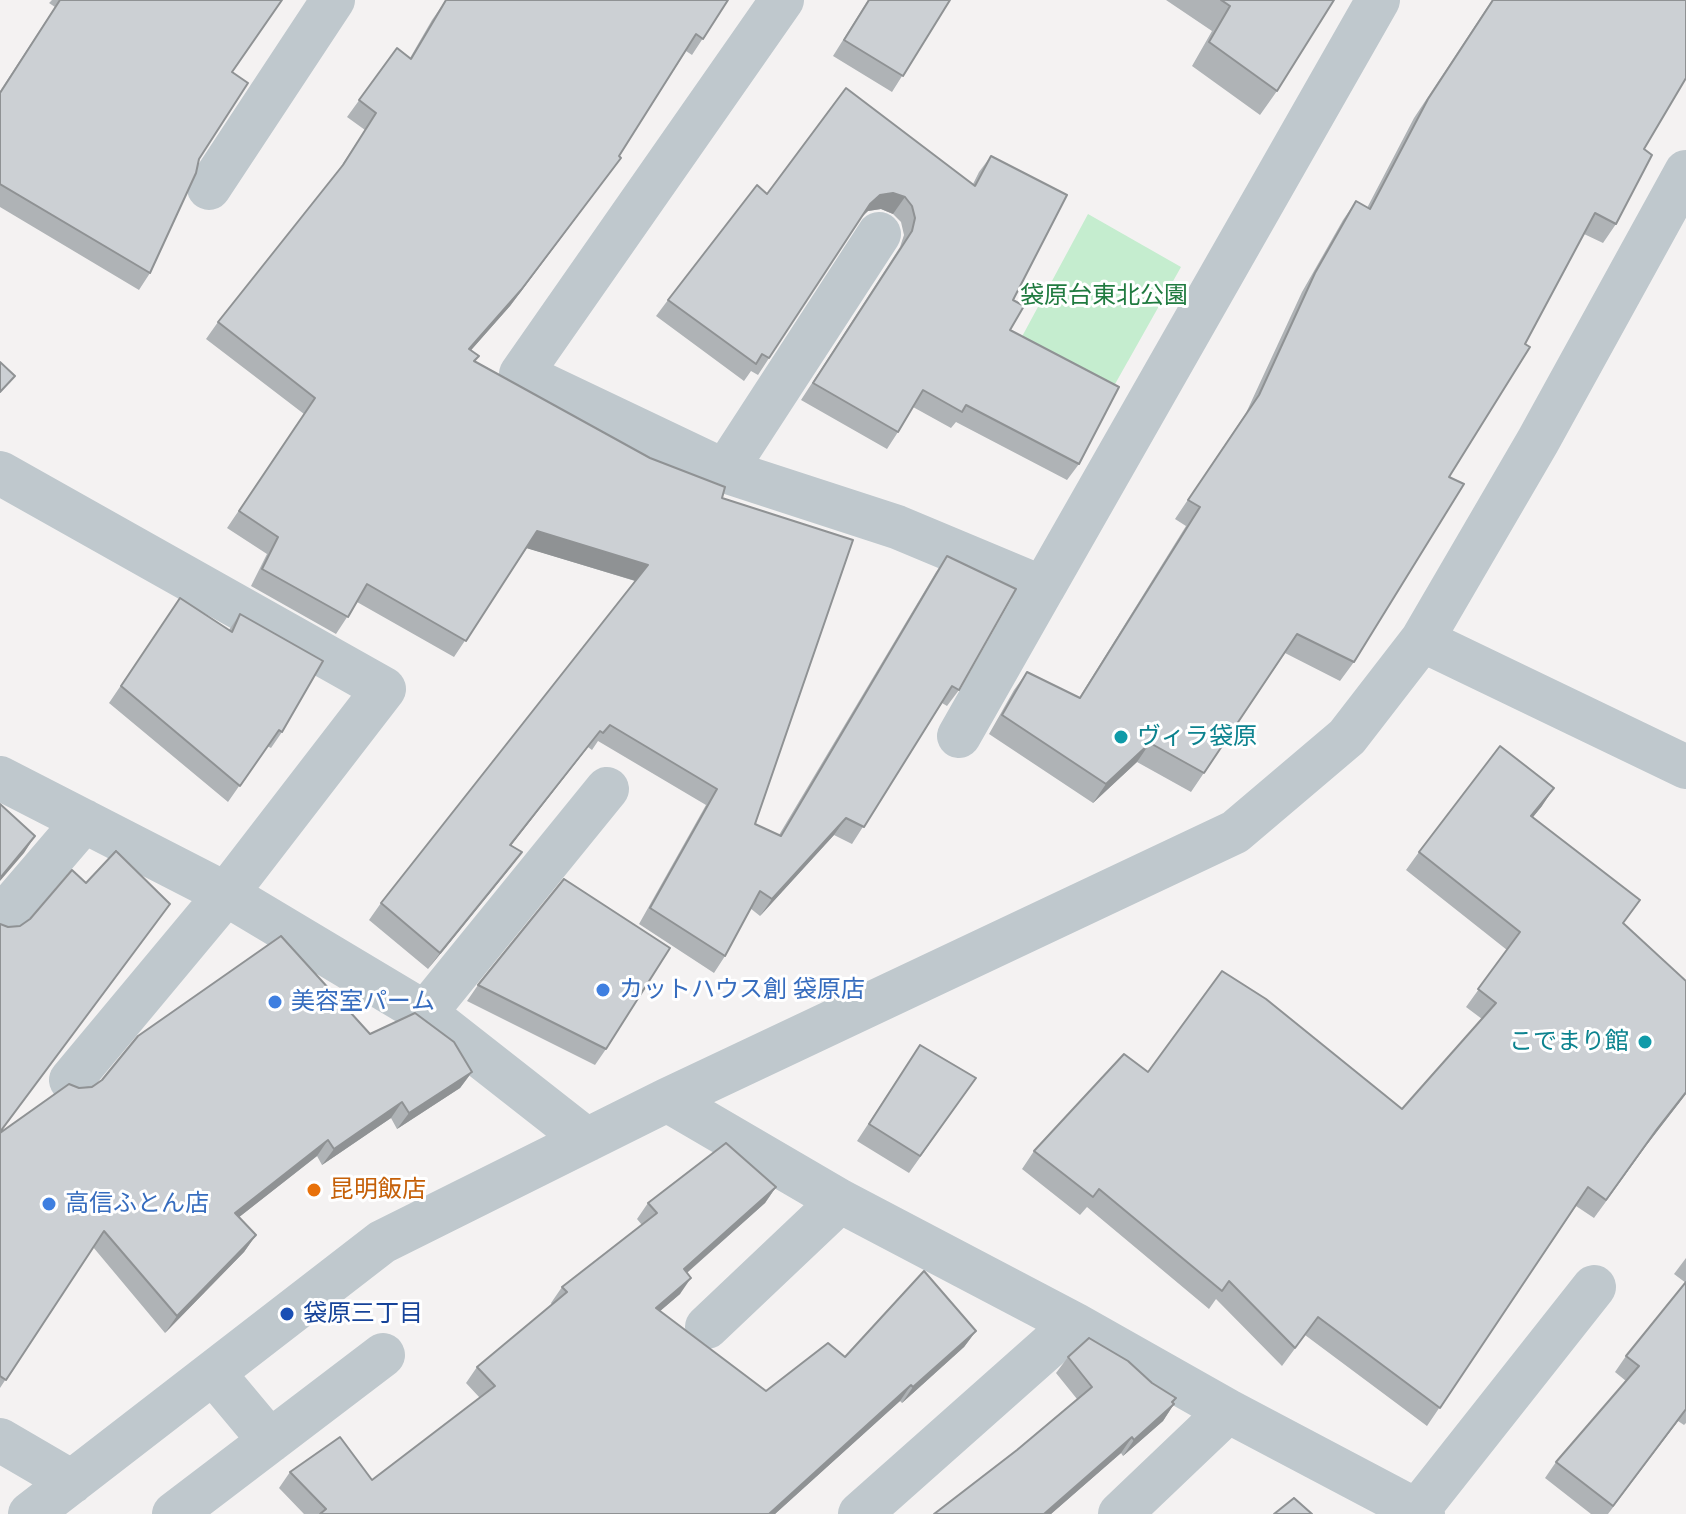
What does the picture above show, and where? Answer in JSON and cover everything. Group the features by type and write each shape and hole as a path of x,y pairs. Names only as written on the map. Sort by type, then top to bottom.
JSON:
{"street":[{"path":"209,188 333,0"},
{"path":"782,0 521,374 725,471 897,527 1043,588"},
{"path":"959,736 1378,0"},
{"path":"30,1514 382,1242 667,1100 1235,832 1347,737 1422,640 1538,441 1686,172"},
{"path":"725,471 879,234"},
{"path":"0,473 384,689 226,894 71,1080"},
{"path":"1422,640 1686,767"},
{"path":"0,778 226,894 425,1013 587,1140"},
{"path":"425,1013 607,789"},
{"path":"0,919 84,821"},
{"path":"667,1100 840,1201 1420,1512 1594,1287"},
{"path":"707,1327 840,1201"},
{"path":"860,1514 1074,1324"},
{"path":"174,1514 383,1355"},
{"path":"214,1374 270,1441"},
{"path":"1120,1514 1228,1411"},
{"path":"0,1440 72,1482"}],"green space":[{"name":"袋原台東北公園","path":"1088,214 1181,267 1110,393 1018,344"}],"building":[{"path":"60,0 282,0 232,72 248,83 199,159 196,173 150,273 0,184 0,93"},
{"path":"446,0 728,0 703,39 696,34 619,156 621,158 521,290 469,349 479,356 474,361 650,458 725,487 722,498 853,540 755,824 781,836 947,556 1016,589 959,690 952,686 864,827 846,818 772,899 760,891 725,956 650,908 717,789 610,725 603,733 600,731 510,845 522,852 440,953 381,903 648,565 537,531 466,641 367,584 348,617 262,569 278,537 239,511 315,398 218,322 343,165 376,113 359,100 397,48 411,59"},
{"path":"869,0 950,0 903,76 844,40"},
{"path":"1221,0 1334,0 1277,91 1209,42 1230,6"},
{"path":"1493,0 1686,0 1686,78 1644,149 1652,155 1616,224 1595,213 1525,344 1530,347 1449,477 1464,484 1354,662 1297,634 1204,773 1150,743 1106,784 1002,715 1027,672 1080,698 1200,507 1188,500 1259,395 1315,273 1356,201 1370,209 1428,99"},
{"path":"846,88 975,186 991,156 1067,195 1013,300 1024,306 1010,330 1119,387 1079,464 966,405 962,412 923,390 898,432 813,383 912,231 915,218 912,206 905,197 893,193 880,195 870,204 769,358 762,354 756,364 668,300 757,185 767,194"},
{"path":"0,362 15,376 0,392"},
{"path":"180,598 232,632 240,614 323,661 282,732 279,730 240,786 121,686"},
{"path":"1500,746 1554,788 1531,816 1640,900 1623,923 1686,981 1686,1092 1606,1200 1588,1187 1440,1408 1318,1317 1295,1348 1229,1281 1222,1291 1099,1189 1093,1197 1034,1151 1124,1054 1148,1072 1222,971 1266,999 1402,1109 1496,1003 1478,989 1520,932 1419,852"},
{"path":"0,804 35,836 0,878"},
{"path":"116,851 170,904 0,1132 0,924 20,926 30,919 72,870 86,883"},
{"path":"564,879 670,948 606,1049 478,985"},
{"path":"281,936 370,1034 415,1013 454,1042 472,1072 409,1113 402,1102 334,1149 328,1140 235,1213 256,1235 177,1316 104,1231 6,1380 0,1376 0,1133 69,1084 79,1088 92,1087 102,1080 138,1036"},
{"path":"920,1045 976,1078 920,1156 869,1124"},
{"path":"726,1143 776,1187 684,1269 691,1278 656,1308 766,1391 828,1343 845,1357 924,1271 976,1331 913,1387 911,1385 769,1514 320,1514 326,1509 290,1472 340,1437 372,1480 495,1386 477,1367 567,1292 562,1287 657,1213 648,1203"},
{"path":"1686,1282 1686,1409 1613,1506 1556,1462 1639,1366 1626,1356"},
{"path":"1089,1338 1128,1361 1152,1383 1176,1398 1172,1402 1174,1404 1044,1514 934,1514 1092,1387 1068,1357"},
{"path":"1294,1498 1312,1514 1274,1514"}],"place":[{"name":"ヴィラ袋原","path":"1121,737"},
{"name":"カットハウス創 袋原店","path":"603,990"},
{"name":"美容室パーム","path":"275,1002"},
{"name":"こでまり館","path":"1645,1042"},
{"name":"昆明飯店","path":"314,1190"},
{"name":"高信ふとん店","path":"49,1204"},
{"name":"袋原三丁目","path":"287,1314"}]}
